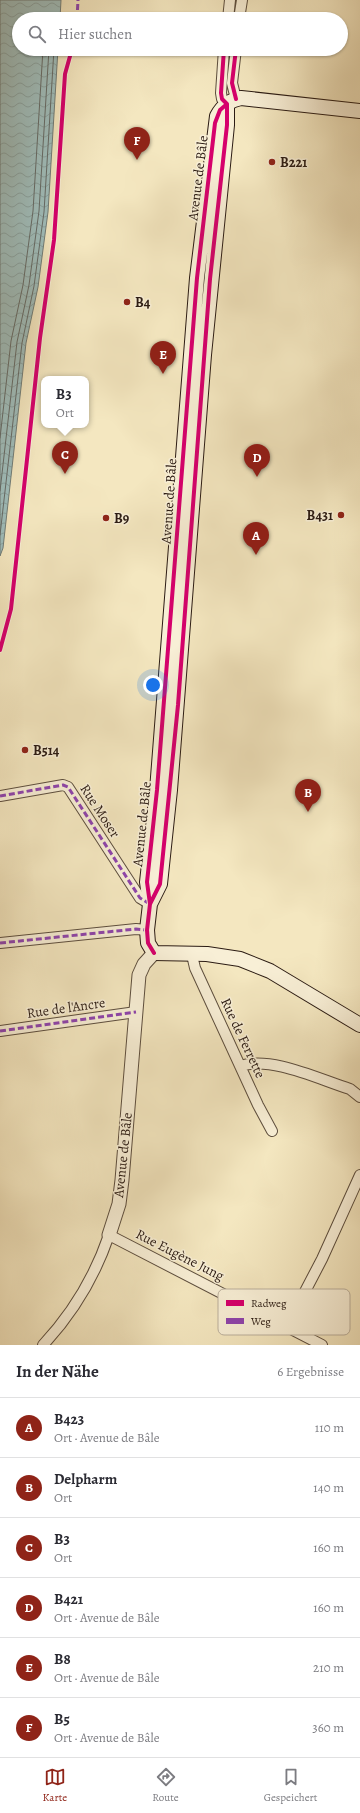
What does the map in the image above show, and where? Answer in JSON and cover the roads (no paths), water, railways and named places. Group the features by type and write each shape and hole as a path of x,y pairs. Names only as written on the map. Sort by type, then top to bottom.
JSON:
{"main road":[{"path":"235,100 360,111"},
{"name":"Avenue de Bâle","path":"154,953 148,943 147,930 150,904 160,884 170,790 204,279 227,125 235,100"},
{"path":"154,953 192,955 207,954 240,959 270,971 360,1025"}],"street":[{"path":"229,12 230,0"},
{"path":"241,12 242,0"},
{"name":"Avenue de Bâle","path":"224,56 221,93 222,99 235,100 232,83 235,56"},
{"name":"Rue Moser","path":"0,796 63,785 68,787 140,898 150,904"},
{"path":"0,943 136,929 147,930"},
{"name":"Avenue de Bâle","path":"43,1345 59,1328 76,1303 95,1270 110,1235 119,1204 139,975 144,964 154,953"},
{"name":"Rue de Ferrette","path":"192,955 195,968 272,1131"},
{"name":"Rue de l'Ancre","path":"0,1031 136,1012"},
{"path":"240,1066 252,1062 270,1063 350,1089 360,1097"},
{"path":"306,1289 360,1175"},
{"name":"Rue Eugène Jung","path":"110,1235 218,1291"},
{"name":"Rue Eugène Jung","path":"304,1335 322,1345"}],"water":[{"path":"0,0 61,0 60,12 12,12 12,56 58,56 48,212 38,287 26,343 3,548 0,556"}],"place":[{"name":"B5","path":"137,160"},
{"name":"B221","path":"272,162"},
{"name":"B4","path":"127,302"},
{"name":"B8","path":"163,374"},
{"name":"B3","path":"65,474"},
{"name":"B421","path":"257,477"},
{"name":"B431","path":"341,515"},
{"name":"B9","path":"106,518"},
{"name":"B423","path":"256,555"},
{"name":"B514","path":"25,750"},
{"name":"Delpharm","path":"308,812"}]}
